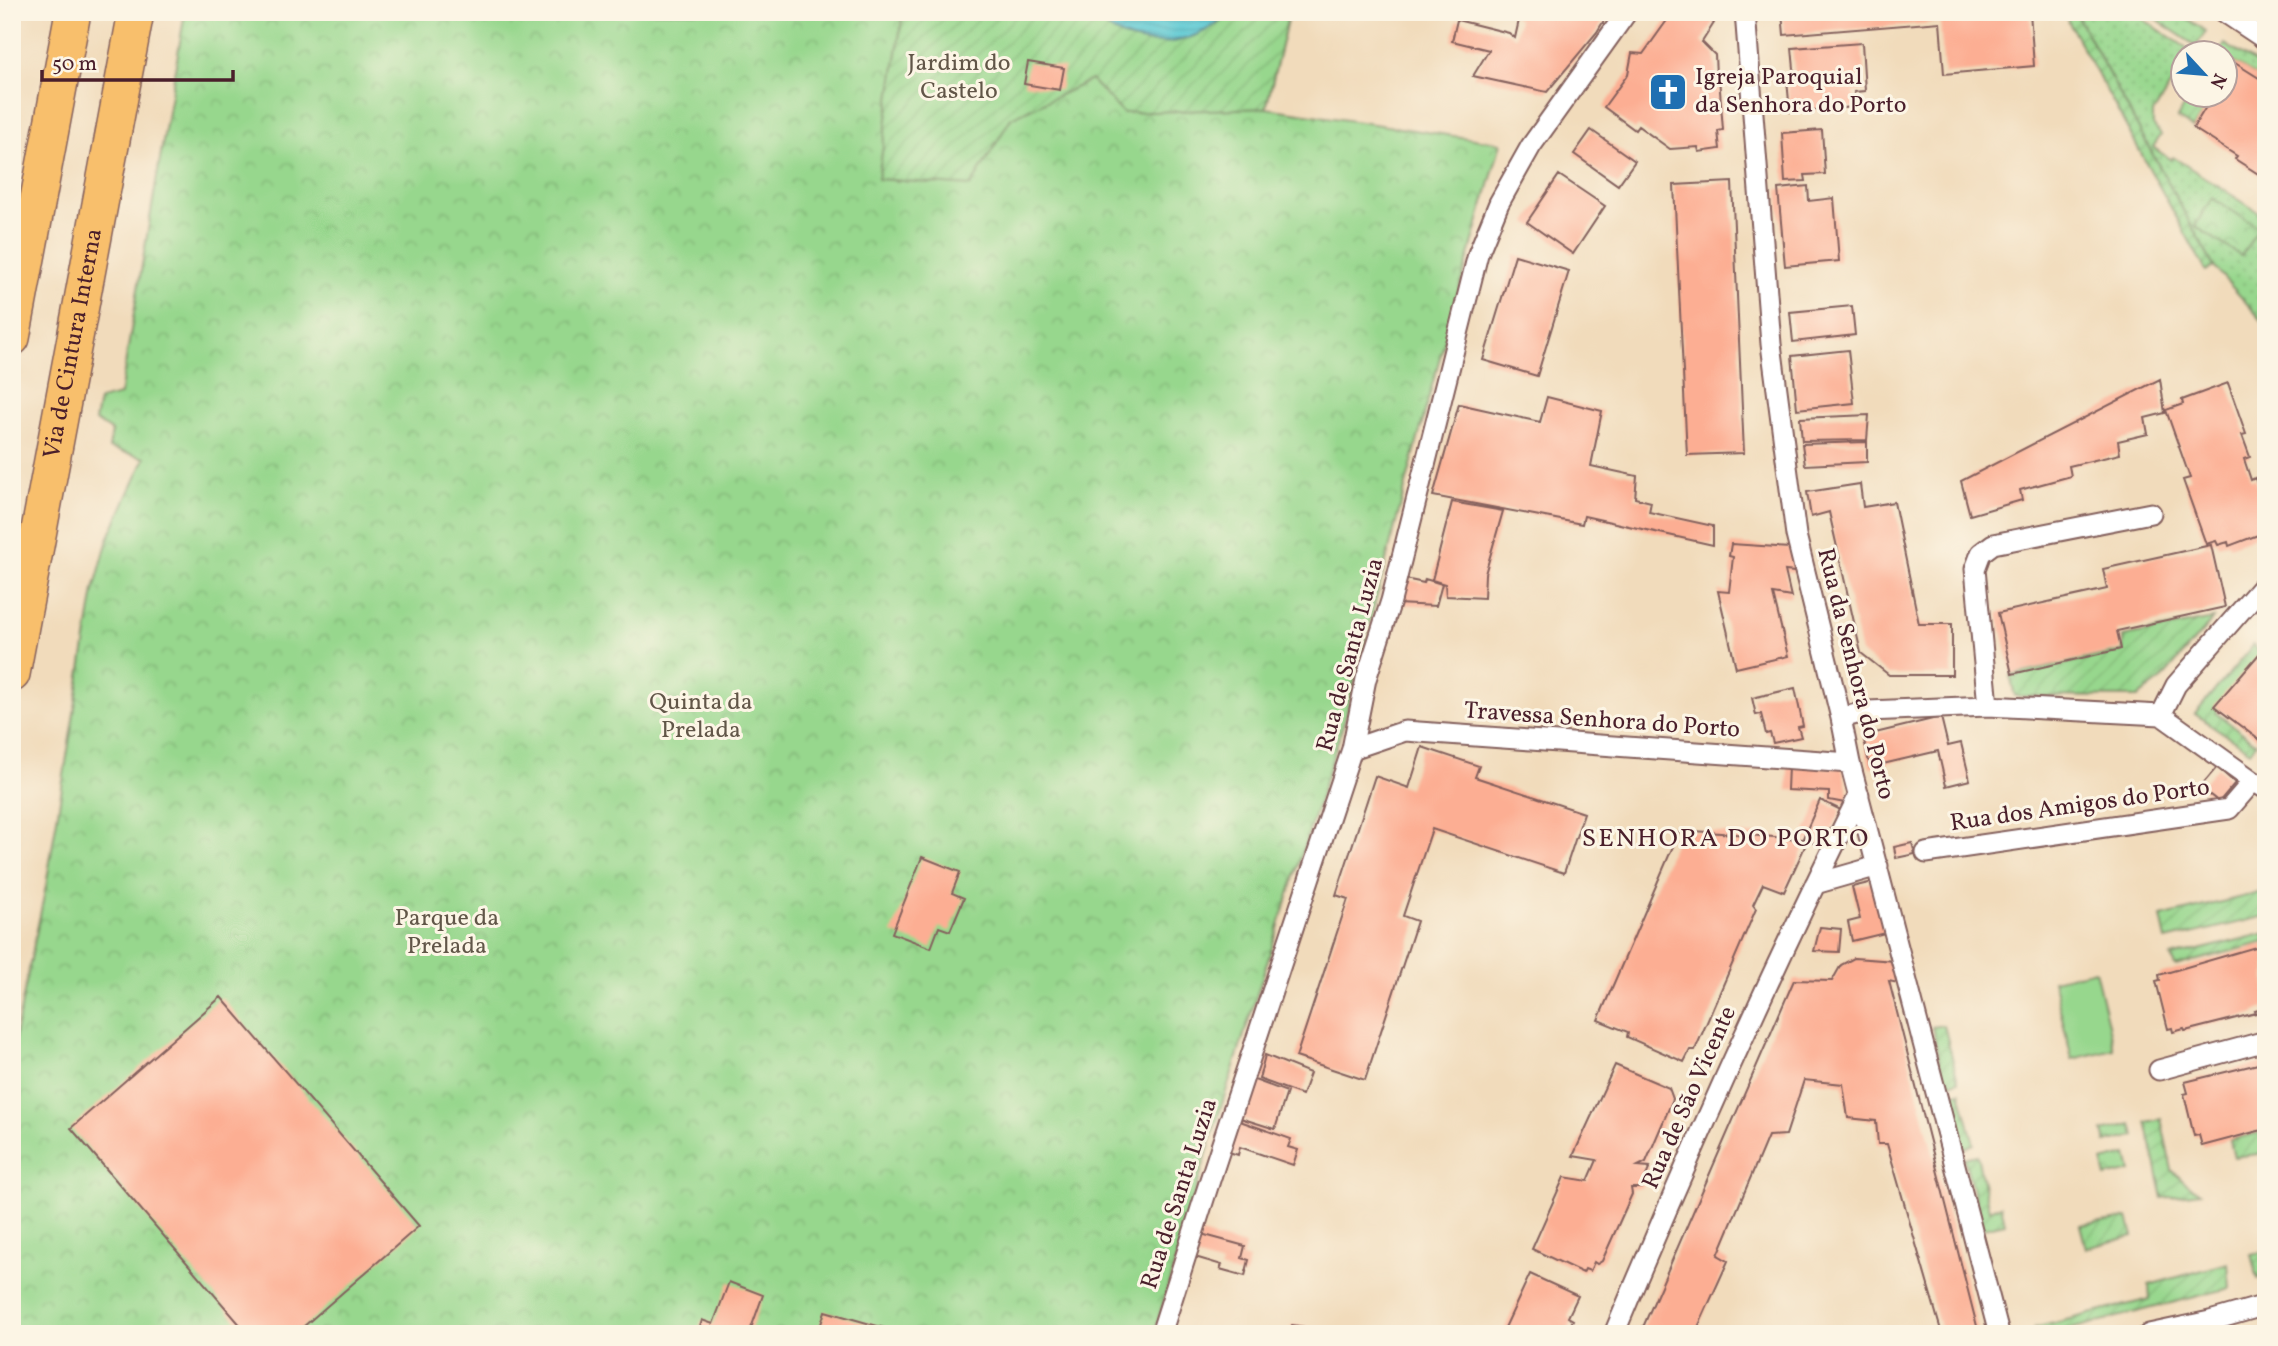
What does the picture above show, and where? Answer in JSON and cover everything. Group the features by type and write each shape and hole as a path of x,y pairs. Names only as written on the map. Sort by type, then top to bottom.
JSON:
{"highway":[{"path":"12,338 73,12"},
{"name":"Via de Cintura Interna","path":"12,674 136,12"}],"street":[{"name":"Rua de Santa Luzia","path":"1161,1334 1353,749 1366,679 1391,601 1478,254 1499,203 1531,146 1627,12"},
{"name":"Rua da Senhora do Porto","path":"1745,12 1771,344 1796,535 1850,763 1998,1334"},
{"path":"2224,12 2266,40"},
{"path":"1988,706 1975,569 1981,553 1993,544 2151,513"},
{"path":"2161,715 2176,685 2266,582"},
{"path":"1841,718 1868,711 1988,706 2161,715 2259,785"},
{"name":"Travessa Senhora do Porto","path":"1353,749 1405,731 1850,763"},
{"name":"Rua dos Amigos do Porto","path":"1926,853 2229,809 2259,785"},
{"name":"Rua de São Vicente","path":"1614,1334 1661,1222 1815,884 1859,795"},
{"path":"1815,884 1878,866"},
{"path":"2159,1070 2266,1041"},
{"path":"2150,1334 2266,1305"}],"green space":[{"name":"Quinta da Prelada","path":"185,12 1289,12 1266,108 1501,143 1431,389 1344,722 1213,1132 1154,1334 12,1334 12,1051 46,886 94,590 108,539 145,458 109,448 112,431 95,421 99,400 120,395"},
{"name":"Jardim do Castelo","path":"903,12 1289,12 1266,108 1123,113 1091,80 1011,118 971,186 878,179"},
{"path":"2063,12 2075,12 2214,267 2206,271"},
{"path":"2075,12 2132,12 2172,38 2170,86 2153,113 2153,125 2161,135 2153,147 2266,217 2266,325 2214,267"},
{"path":"2145,12 2177,12 2206,31 2201,38 2184,38"},
{"path":"2240,54 2266,70 2266,86 2261,83 2262,80 2240,66"},
{"path":"2184,108 2206,108 2193,128 2177,118"},
{"path":"2212,198 2259,228 2241,256 2195,226"},
{"path":"2213,619 2162,679 2138,697 2015,696 2010,676 2123,651 2123,637"},
{"path":"2253,645 2262,655 2216,713 2256,743 2250,751 2195,714"},
{"path":"2266,891 2266,916 2166,940 2161,917"},
{"path":"2266,933 2266,942 2175,966 2171,957"},
{"path":"2095,970 2114,1049 2072,1059 2053,980"},
{"path":"1944,1025 1958,1081 1945,1085 1932,1027"},
{"path":"1960,1092 1974,1144 1962,1149 1949,1094"},
{"path":"2161,1119 2172,1170 2200,1193 2163,1198 2146,1122"},
{"path":"2132,1124 2135,1136 2106,1143 2103,1131"},
{"path":"2266,1131 2266,1153 2234,1157 2230,1140"},
{"path":"1977,1155 1989,1210 2001,1205 2005,1223 1983,1228 1964,1158"},
{"path":"2127,1155 2131,1171 2106,1177 2102,1161"},
{"path":"2128,1218 2133,1236 2086,1248 2080,1225"},
{"path":"2266,1251 2266,1276 2258,1279 2251,1254"},
{"path":"2228,1263 2230,1288 2051,1334 2035,1334 2034,1328 2150,1299 2149,1285"}],"water":[{"path":"1091,12 1229,12 1214,25 1197,34 1160,43 1122,36 1105,26"}],"building":[{"path":"1510,12 1609,12 1597,32 1547,92 1473,76 1489,50 1452,41 1457,20 1509,33 1515,38 1519,20"},
{"name":"Igreja Paroquial da Senhora do Porto","path":"1673,12 1700,12 1714,23 1702,42 1715,55 1716,75 1719,77 1723,130 1718,131 1720,149 1699,152 1698,147 1670,149 1638,126 1635,130 1604,107 1628,74 1632,53 1643,54"},
{"path":"1782,12 2030,12 2034,66 1944,74 1940,22 1784,35"},
{"path":"1862,43 1865,91 1854,92 1855,107 1790,112 1787,80 1795,79 1792,48"},
{"path":"1028,62 1064,68 1060,90 1024,84"},
{"path":"2240,66 2262,80 2261,83 2266,86 2266,179 2235,159 2237,156 2193,128 2205,108 2240,108"},
{"path":"1591,130 1635,161 1618,185 1574,154"},
{"path":"1822,130 1825,174 1805,175 1806,181 1785,182 1782,133"},
{"path":"1559,175 1605,206 1573,254 1527,222"},
{"path":"1732,182 1744,453 1687,455 1674,185"},
{"path":"1808,186 1809,201 1834,198 1839,261 1785,266 1778,189"},
{"path":"1515,255 1569,271 1537,376 1483,360"},
{"path":"1852,306 1855,335 1793,342 1790,312"},
{"path":"1848,350 1854,403 1797,409 1792,356"},
{"path":"2160,379 2165,413 2145,418 2148,434 2118,441 2120,454 2069,466 2071,476 2020,490 2022,500 1970,515 1961,481"},
{"path":"2228,383 2246,434 2242,435 2250,457 2244,459 2251,480 2255,478 2266,510 2266,532 2229,546 2228,542 2206,544 2183,480 2190,478 2166,410 2183,404 2182,400"},
{"path":"1547,397 1602,411 1591,466 1637,476 1635,498 1651,502 1649,512 1713,526 1713,545 1584,516 1582,524 1433,496 1459,404 1540,422"},
{"path":"1869,415 1867,440 1802,441 1800,418"},
{"path":"1867,442 1867,462 1805,465 1802,444"},
{"path":"1860,484 1863,507 1894,502 1919,624 1952,624 1952,675 1889,675 1861,653 1829,512 1811,517 1807,492"},
{"path":"1452,502 1503,511 1485,574 1484,598 1446,596 1445,584 1432,580"},
{"path":"1731,544 1790,548 1795,572 1785,571 1791,597 1773,594 1788,656 1736,668 1718,591 1729,592 1733,557 1729,556"},
{"path":"2211,545 2225,607 2117,631 2121,649 2012,674 1998,613 2107,589 2103,569"},
{"path":"1405,579 1424,583 1425,579 1442,584 1436,606 1397,604"},
{"path":"2266,646 2266,745 2214,706"},
{"path":"1795,688 1803,726 1798,727 1801,737 1773,743 1770,733 1766,734 1761,714 1756,715 1752,698"},
{"path":"1941,717 1948,746 1961,743 1970,780 1946,786 1938,751 1870,767 1863,736"},
{"path":"1422,747 1479,766 1475,777 1584,813 1564,873 1432,829 1403,916 1417,921 1365,1080 1296,1057 1348,899 1336,895 1375,776 1409,788"},
{"path":"1788,766 1842,768 1849,794 1845,803 1829,800 1829,792 1787,790"},
{"path":"2217,767 2235,783 2219,802 2200,787"},
{"path":"1820,800 1841,810 1824,848 1803,838"},
{"path":"1680,830 1801,839 1807,842 1784,892 1763,884 1753,905 1756,909 1695,1050 1690,1050 1684,1062 1627,1037 1628,1032 1598,1020"},
{"path":"1912,843 1915,854 1896,858 1894,847"},
{"path":"922,857 960,872 952,893 964,898 950,931 939,927 931,948 892,933"},
{"path":"1873,882 1885,933 1852,941 1848,922 1860,919 1852,887"},
{"path":"1820,927 1841,929 1839,952 1814,951"},
{"path":"2266,944 2266,1008 2185,1031 2173,1032 2172,1028 2168,1029 2156,981 2160,980 2159,975"},
{"path":"1854,958 1895,961 1898,983 1889,981 1979,1334 1942,1334 1887,1144 1878,1144 1876,1121 1848,1118 1843,1084 1804,1080 1786,1135 1768,1136 1718,1255 1728,1261 1695,1334 1640,1334 1794,980 1832,981 1841,965"},
{"path":"221,997 419,1226 295,1334 248,1334 71,1128"},
{"path":"1265,1055 1310,1073 1302,1095 1259,1079"},
{"path":"2266,1062 2266,1129 2202,1146 2199,1135 2194,1136 2184,1094 2188,1093 2185,1082"},
{"path":"1615,1065 1669,1088 1673,1099 1646,1162 1638,1166 1650,1167 1641,1188 1631,1188 1632,1194 1602,1261 1597,1264 1594,1262 1590,1271 1585,1269 1583,1273 1532,1249 1564,1177 1588,1181 1597,1160 1573,1156"},
{"path":"1249,1078 1287,1092 1275,1129 1237,1117"},
{"path":"1237,1120 1291,1139 1288,1147 1298,1150 1293,1165 1240,1147 1238,1155 1226,1151"},
{"path":"1201,1234 1245,1246 1242,1258 1249,1260 1245,1276 1220,1269 1222,1265 1195,1257"},
{"path":"1530,1274 1578,1296 1568,1317 1573,1320 1566,1334 1502,1334"},
{"path":"729,1282 763,1295 749,1334 698,1334 702,1320 713,1324"},
{"path":"825,1311 902,1333 902,1334 818,1334"},
{"path":"1292,1325 1338,1332 1338,1334 1289,1334"}],"place":[{"name":"Igreja Paroquial da Senhora do Porto","path":"1668,92"}],"district":[{"name":"SENHORA DO PORTO","path":"1726,839"}],"park label":[{"name":"Parque da Prelada","path":"447,933"}]}
